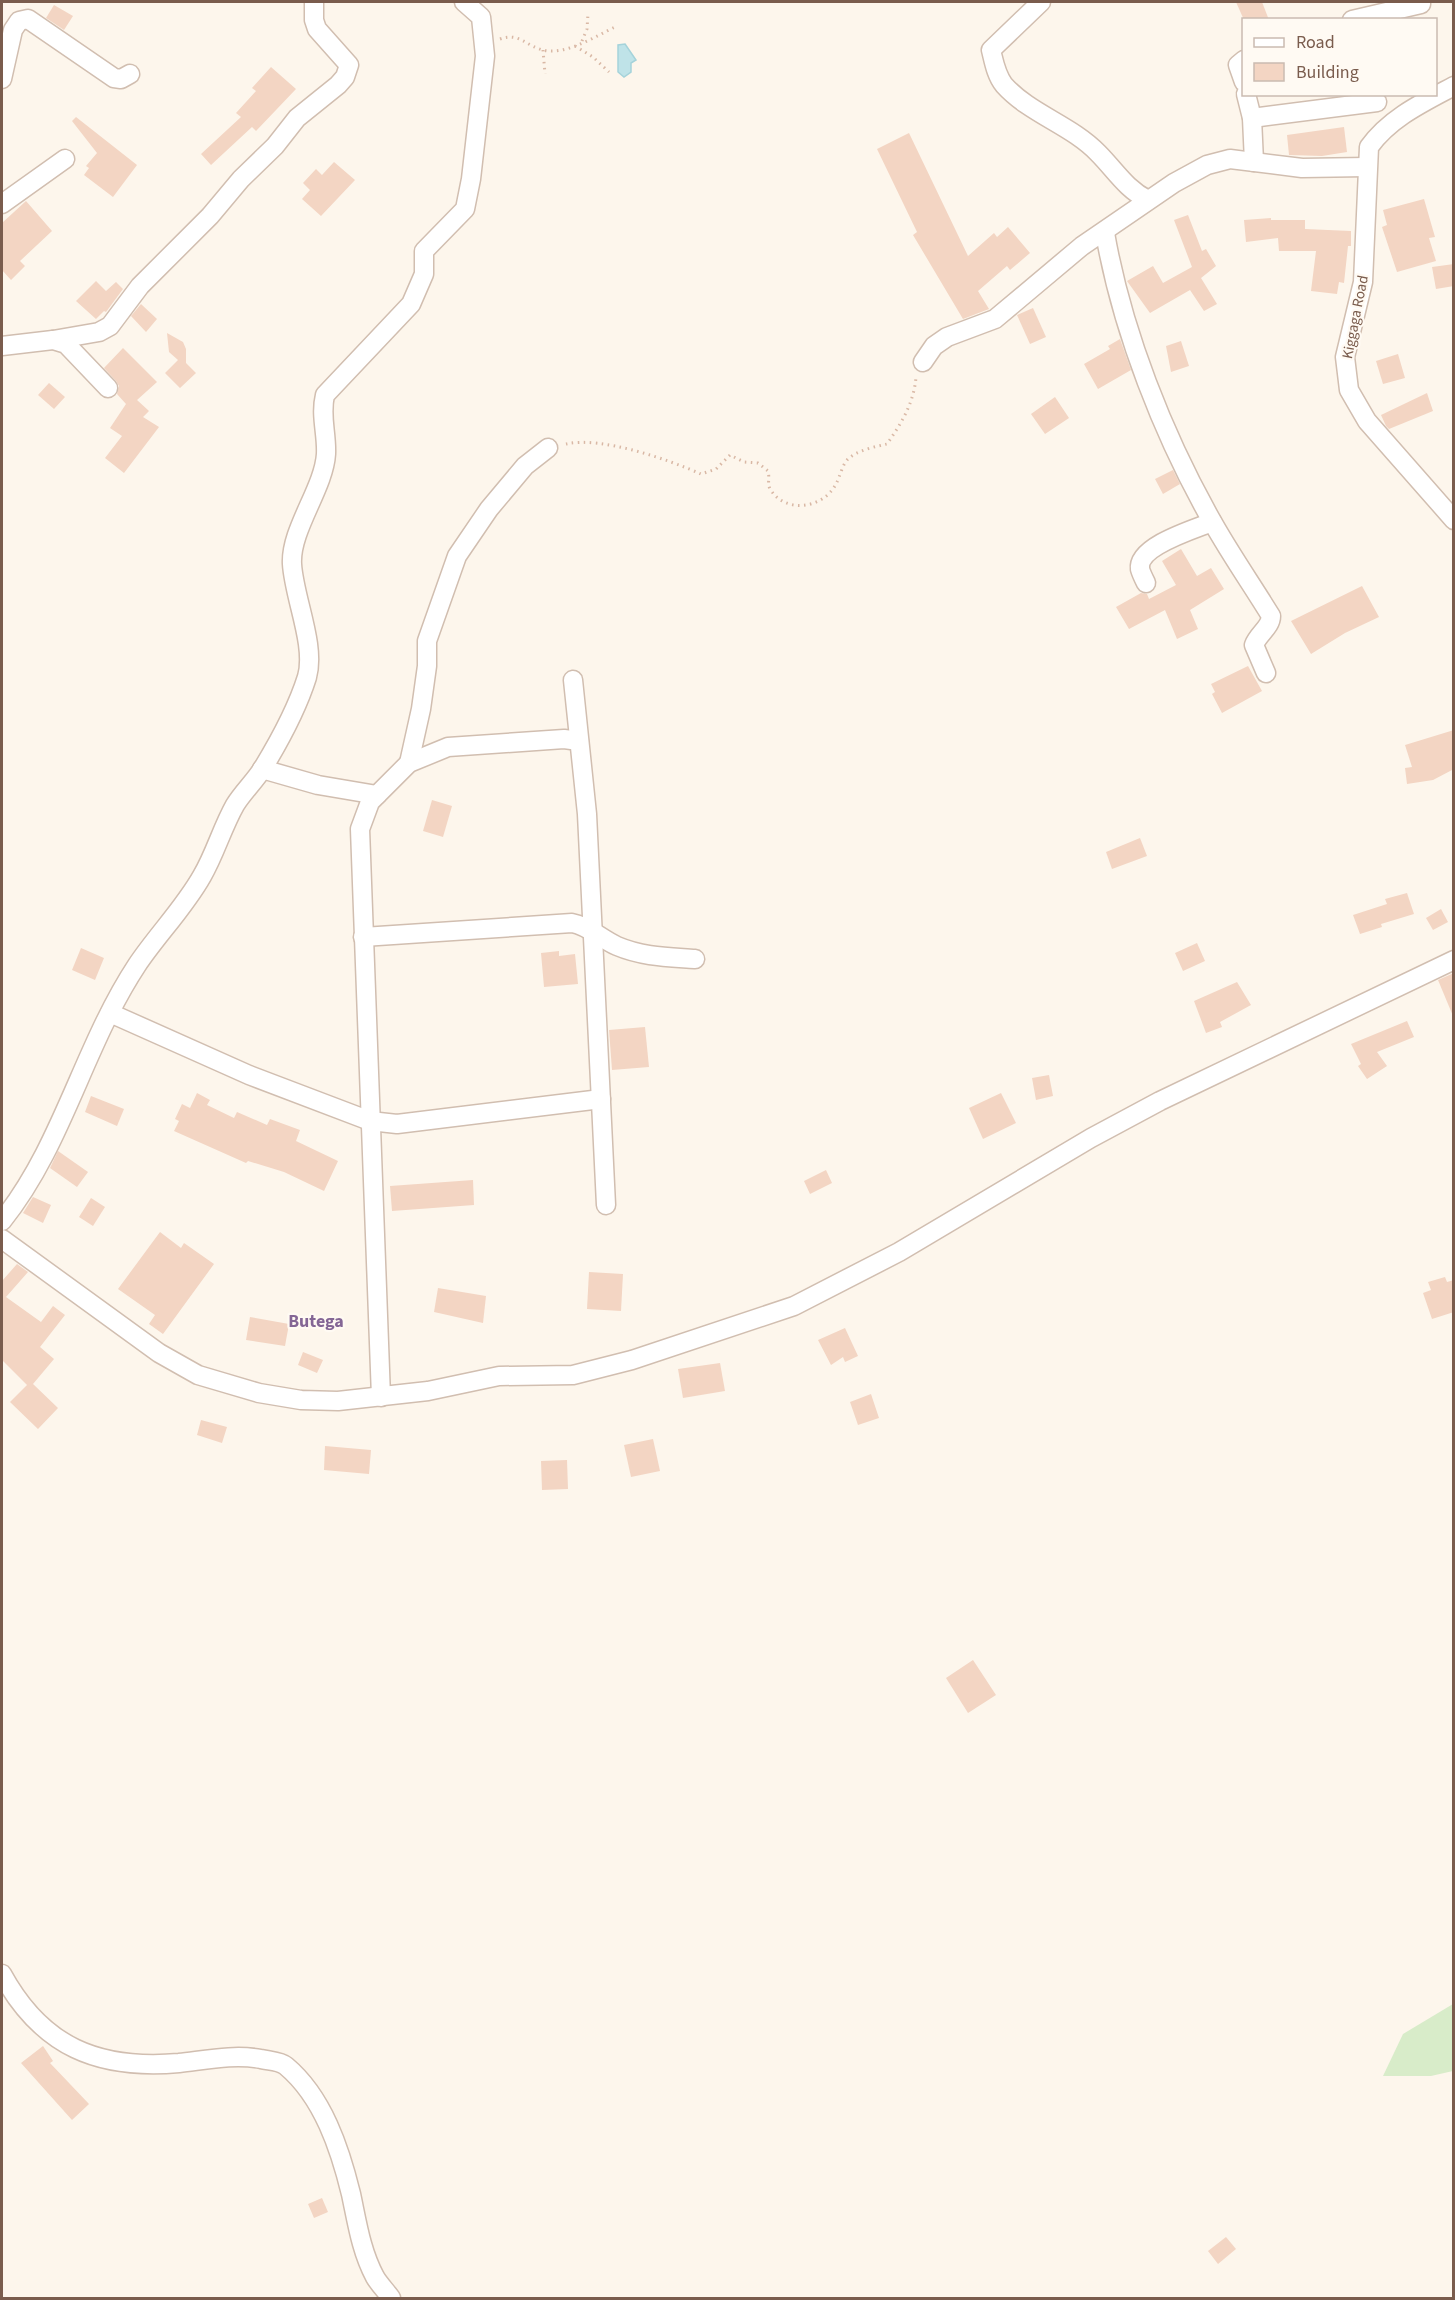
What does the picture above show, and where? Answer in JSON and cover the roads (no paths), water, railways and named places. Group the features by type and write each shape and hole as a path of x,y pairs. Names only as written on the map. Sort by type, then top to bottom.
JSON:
{"street":[{"path":"2,79 13,30 19,21 25,2"},
{"path":"2,346 99,332 110,326 140,286 210,216 241,178 275,146 297,118 345,78 349,65 317,29 314,20 314,2"},
{"path":"2,1221 18,1200 55,1138 96,1037 137,965 202,876 236,804 262,769 293,712 308,675 308,648 297,601 292,561 326,455 321,411 325,395 411,304 424,274 424,251 465,209 480,110 484,46 481,17 464,2"},
{"path":"1041,2 991,50 1002,82 1017,98 1078,136 1098,153 1133,193 1148,200"},
{"path":"1363,18 1420,8"},
{"path":"19,21 28,19 38,23 114,78 121,79 130,74"},
{"path":"1242,62 1238,65 1242,76"},
{"path":"1437,95 1454,86"},
{"path":"1246,96 1252,118 1254,162"},
{"path":"1368,147 1382,129 1435,96"},
{"path":"1252,118 1379,98"},
{"name":"Kiggaga Road","path":"1379,98 1368,147 1363,282 1345,357 1349,390 1367,421 1454,520"},
{"path":"2,204 65,159"},
{"path":"923,362 934,346 947,337 995,319 1082,246 1104,233 1148,200 1207,165 1230,159 1302,168 1367,167"},
{"path":"1104,233 1112,275 1147,379 1174,443 1212,522 1271,616 1269,625 1259,633 1254,645 1266,673"},
{"path":"53,340 66,344 108,388"},
{"path":"409,763 422,698 427,641 457,556 489,509 525,466 548,448"},
{"path":"1146,583 1140,568 1143,557 1159,544 1212,522"},
{"path":"573,680 587,814 606,1205"},
{"path":"381,1397 360,829 370,802 409,763 448,747 564,739 579,741"},
{"path":"262,769 318,785 377,795"},
{"path":"363,937 572,922 584,925 616,945 648,956 695,959"},
{"path":"2,1239 159,1353 198,1375 227,1386 301,1400 381,1397 499,1376 573,1375 602,1369 794,1306 899,1252 1091,1137 1160,1101 1454,960"},
{"path":"110,1013 249,1076 370,1121 397,1124 601,1100"},
{"path":"2,1974 31,2018 58,2039 96,2058 131,2066 245,2056 284,2064 308,2087 326,2119 350,2192 359,2238 375,2277 391,2298"}],"water":[{"path":"625,44 636,60 631,63 631,72 624,77 618,72 618,45"}],"district":[{"name":"Butega","path":"316,1321"}]}
